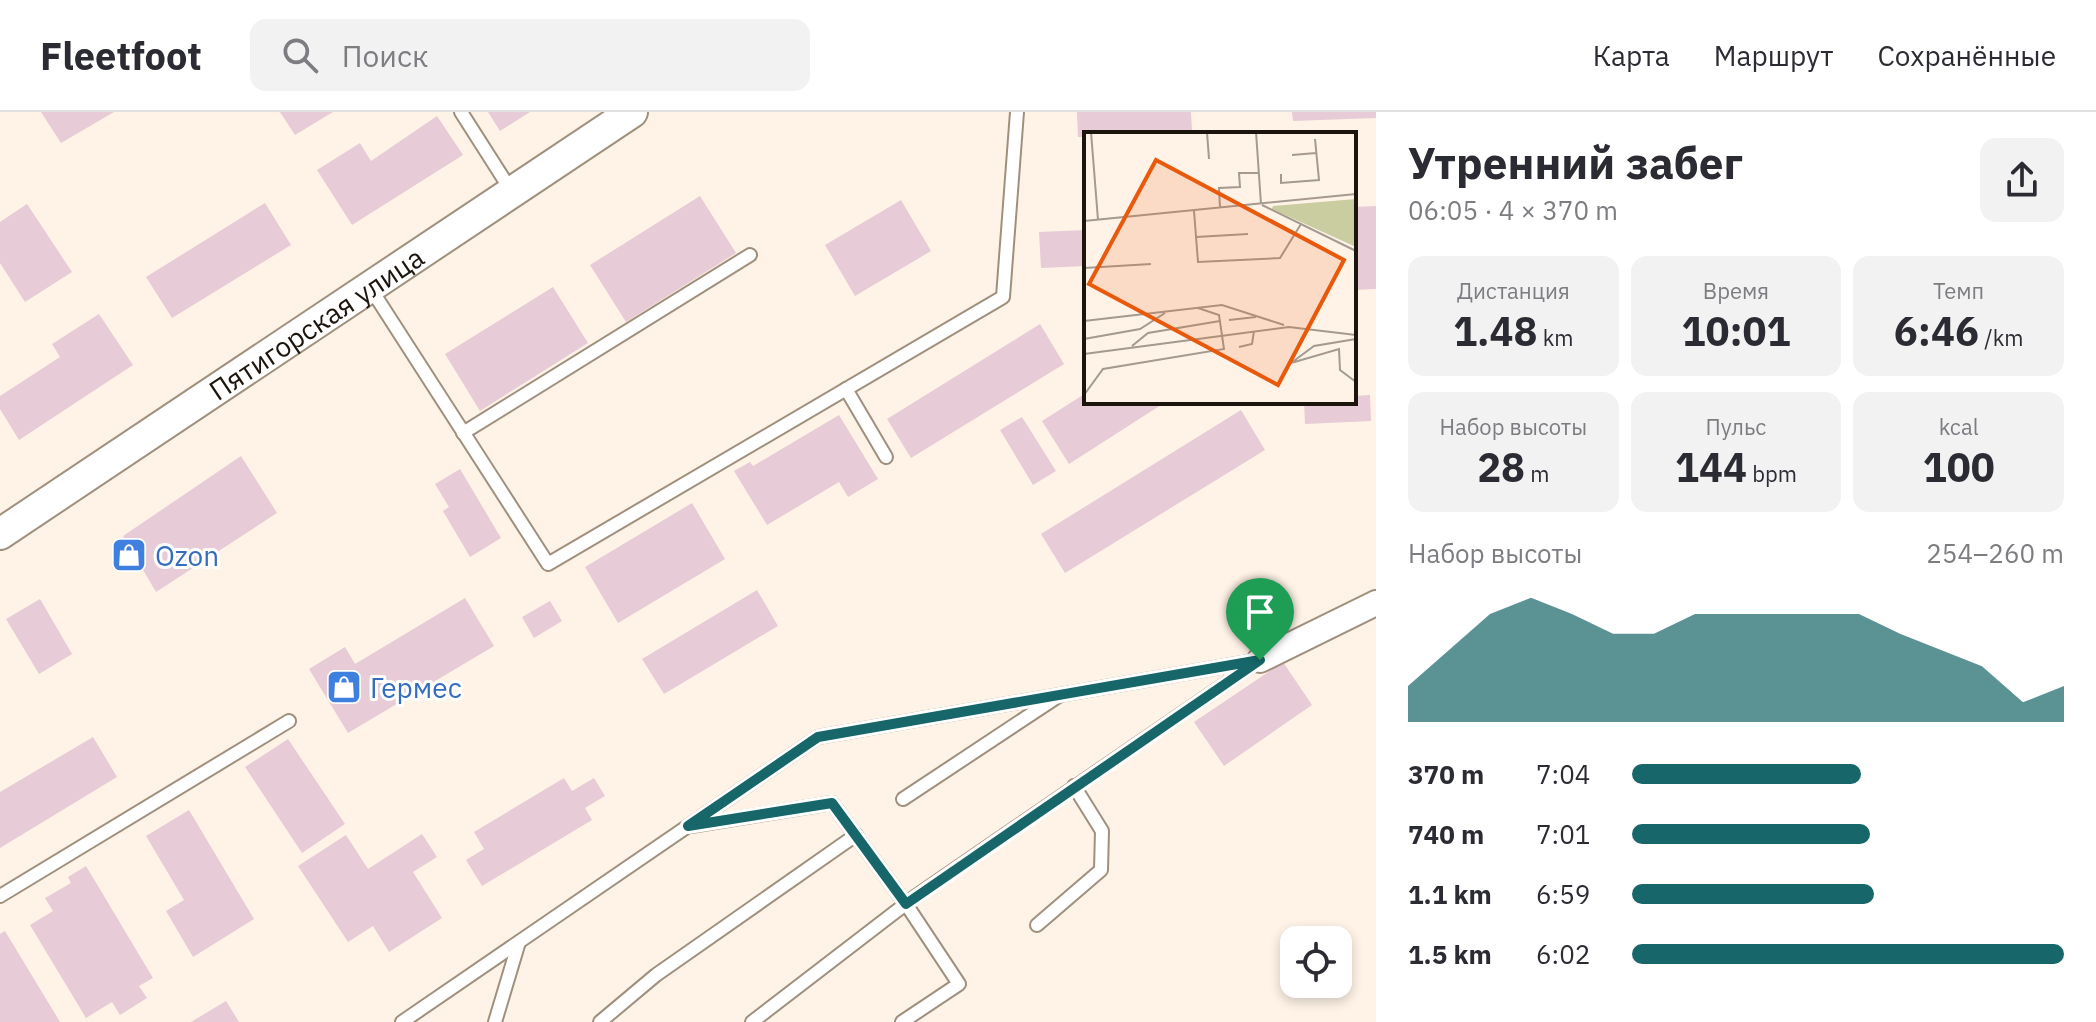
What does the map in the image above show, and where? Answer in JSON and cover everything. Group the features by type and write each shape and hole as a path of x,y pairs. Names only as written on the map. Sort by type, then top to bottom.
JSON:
{"street":[{"name":"Пятигорская улица","path":"0,534 632,112"},
{"path":"1260,660 1376,603"}],"lane":[{"path":"461,112 512,192"},
{"path":"370,287 548,564 1003,297 1017,112"},
{"path":"463,433 750,255"},
{"path":"846,389 886,457"},
{"path":"402,1022 818,737 1066,691 1260,660"},
{"path":"752,1022 906,904 1260,660"},
{"path":"903,799 1066,691"},
{"path":"0,896 289,721"},
{"path":"1037,925 1101,870 1102,831 1074,786"},
{"path":"688,826 832,803 906,904 959,984 902,1022"},
{"path":"600,1022 656,975 856,835"},
{"path":"495,1022 519,942"}],"building":[{"path":"41,112 114,112 61,143"},
{"path":"280,112 333,112 295,135"},
{"path":"488,112 530,112 500,131"},
{"path":"1077,112 1191,112 1192,132 1084,132 1084,137 1078,137"},
{"path":"1292,112 1376,112 1376,118 1293,121"},
{"path":"437,116 463,155 352,225 317,170 360,143 371,161"},
{"path":"700,196 736,253 626,322 590,265"},
{"path":"901,200 931,251 855,296 825,245"},
{"path":"265,203 291,245 172,318 146,277"},
{"path":"27,204 72,272 25,302 0,263 0,222"},
{"path":"1376,206 1376,289 1356,290 1356,207"},
{"path":"1084,230 1084,266 1041,268 1039,232"},
{"path":"553,287 588,343 480,411 445,354"},
{"path":"99,314 133,365 19,440 0,409 0,396 60,357 52,344"},
{"path":"1040,324 1064,364 911,458 887,419"},
{"path":"1084,394 1084,404 1161,405 1069,464 1042,421"},
{"path":"1370,395 1371,421 1305,424 1304,404 1356,404 1356,396"},
{"path":"1241,410 1265,450 1065,573 1041,534"},
{"path":"839,415 878,479 848,497 839,482 767,525 734,471 750,462 753,466"},
{"path":"1022,417 1056,471 1033,485 1000,430"},
{"path":"241,456 277,513 156,592 123,536"},
{"path":"460,469 501,538 470,557 443,511 449,507 435,484"},
{"path":"692,503 725,559 618,623 585,567"},
{"path":"757,590 778,626 664,694 642,659"},
{"path":"465,598 494,646 348,733 309,669 345,647 355,664"},
{"path":"40,599 72,654 39,674 6,619"},
{"path":"550,601 562,621 534,638 522,617"},
{"path":"1283,662 1312,705 1224,766 1194,722"},
{"path":"93,737 117,777 0,848 0,792"},
{"path":"288,739 345,824 302,853 245,767"},
{"path":"564,778 572,791 594,778 605,796 585,808 592,820 482,886 466,860 484,849 474,832"},
{"path":"189,810 254,919 193,957 166,911 184,900 146,836"},
{"path":"422,834 437,857 413,872 442,918 389,952 373,926 348,942 298,866 346,835 368,869"},
{"path":"86,866 153,978 139,986 147,998 120,1015 112,1002 86,1018 30,925 53,911 45,898 71,883 68,877"},
{"path":"5,931 60,1022 0,1022 0,934"},
{"path":"226,1001 239,1022 191,1022"}],"place":[{"name":"Ozon","path":"129,555"},
{"name":"Гермес","path":"344,687"}],"route":[{"path":"1260,660 906,904 832,803 688,826 818,737 1066,691 1260,660"}]}
